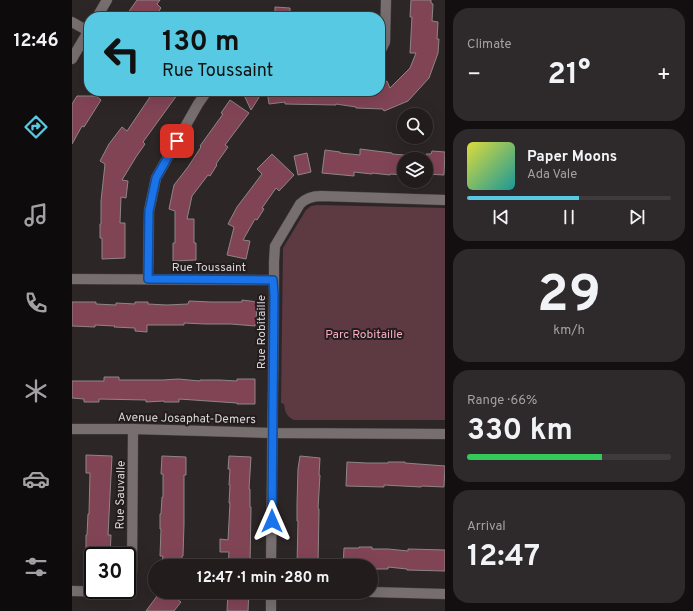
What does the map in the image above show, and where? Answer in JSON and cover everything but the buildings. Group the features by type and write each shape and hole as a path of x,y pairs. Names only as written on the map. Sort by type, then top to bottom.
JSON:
{"street":[{"path":"100,12 107,0"},
{"path":"385,42 386,0"},
{"path":"72,22 84,28"},
{"path":"72,59 84,39"},
{"path":"148,279 149,211 156,178 198,104 204,96"},
{"name":"Rue Robitaille","path":"271,559 273,280 275,246 300,204 313,196 445,200"},
{"name":"Rue Toussaint","path":"72,279 273,280"},
{"name":"Avenue Josaphat-Demers","path":"72,429 133,429 272,433 445,434"},
{"name":"Rue Sauvalle","path":"132,547 133,429"},
{"path":"72,591 84,591"},
{"path":"378,592 445,594"},
{"path":"271,599 271,611"}],"green space":[{"name":"Parc Robitaille","path":"311,206 445,208 445,420 294,420 286,414 284,404 281,403 283,248 306,210"}],"route":[{"path":"177,141 156,178 149,211 148,279 273,280 272,521"}]}
